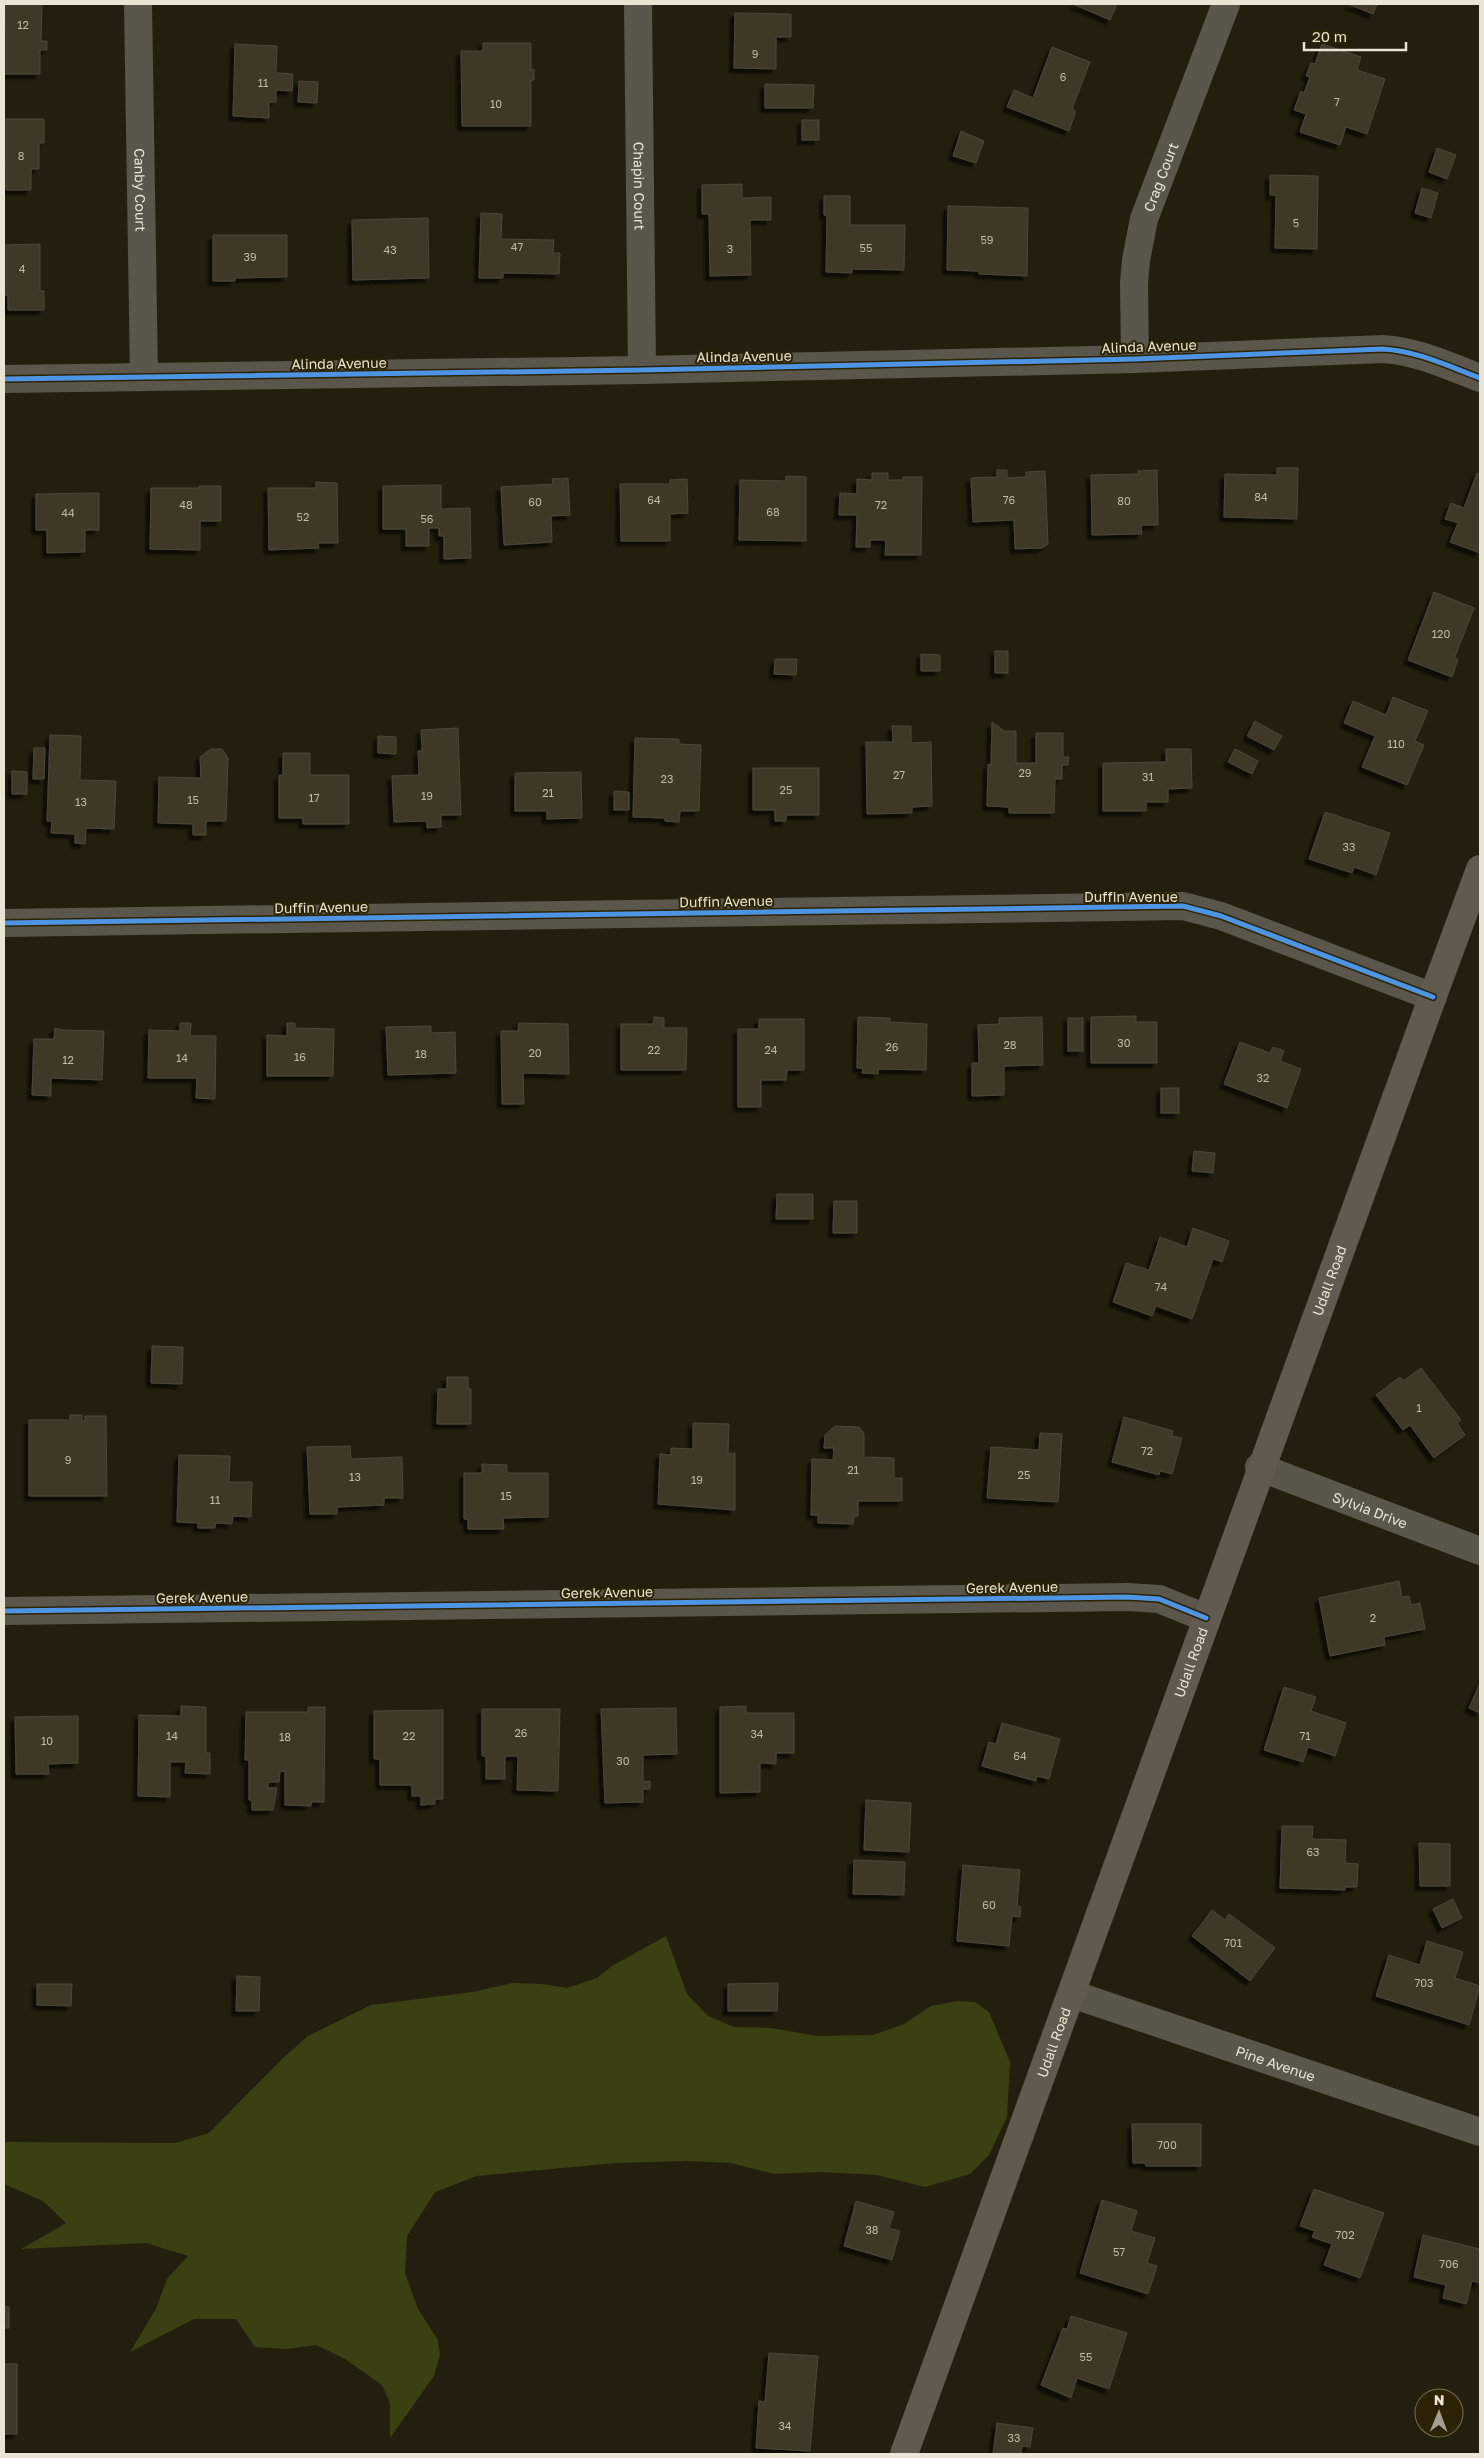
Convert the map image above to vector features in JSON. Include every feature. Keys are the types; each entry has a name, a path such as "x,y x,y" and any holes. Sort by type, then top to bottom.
{"main road":[{"name":"Udall Road","path":"904,2454 1072,1994 1259,1467 1480,869"}],"street":[{"name":"Canby Court","path":"138,4 144,377"},
{"name":"Chapin Court","path":"638,4 642,370"},
{"name":"Crag Court","path":"1135,359 1134,283 1136,260 1144,219 1226,4"},
{"name":"Alinda Avenue","path":"4,379 642,370 1135,359 1382,349 1402,350 1420,355 1480,378"},
{"name":"Duffin Avenue","path":"4,923 1183,906 1221,916 1432,997"},
{"name":"Sylvia Drive","path":"1259,1467 1480,1551"},
{"name":"Gerek Avenue","path":"4,1611 1127,1597 1159,1600 1206,1618"},
{"name":"Pine Avenue","path":"1072,1994 1480,2132"}],"green space":[{"path":"666,1936 687,1994 708,2016 734,2027 771,2028 818,2036 873,2035 904,2024 931,2006 957,2001 975,2002 989,2012 1010,2062 1007,2117 989,2155 970,2174 925,2187 877,2175 821,2172 774,2174 731,2163 688,2161 617,2163 477,2176 435,2192 407,2236 405,2273 418,2309 438,2340 440,2355 434,2376 390,2438 390,2403 382,2385 345,2359 316,2345 287,2349 255,2347 236,2319 194,2319 130,2352 156,2309 167,2279 188,2256 146,2243 21,2249 66,2223 43,2201 4,2184 4,2142 175,2143 209,2133 283,2058 308,2036 371,2005 473,1992 512,1983 542,1984 567,1988 597,1978 612,1966"}],"building":[{"path":"5,4 42,4 41,41 47,41 47,50 40,50 40,74 4,74"},
{"path":"1073,4 1117,4 1110,20"},
{"path":"1348,4 1377,4 1373,14"},
{"path":"735,13 791,14 791,37 776,37 776,69 734,68"},
{"path":"483,43 531,43 531,70 534,69 534,80 531,80 531,126 462,126 461,51 483,51"},
{"path":"235,44 277,46 276,73 293,74 292,91 276,90 276,102 269,102 269,118 233,116"},
{"path":"1322,44 1361,57 1357,70 1385,79 1367,134 1346,127 1340,145 1300,132 1306,114 1294,110 1301,91 1304,93 1310,77 1306,76 1311,63 1315,64"},
{"path":"1052,47 1090,62 1072,109 1076,111 1069,131 1007,107 1014,90 1033,98"},
{"path":"299,81 318,82 317,103 298,102"},
{"path":"765,84 814,85 813,108 765,108"},
{"path":"4,119 44,119 44,143 39,143 39,169 31,169 31,190 6,190"},
{"path":"802,120 819,120 819,140 802,140"},
{"path":"961,131 984,141 976,163 953,156"},
{"path":"1437,148 1456,155 1447,179 1429,172"},
{"path":"1270,175 1318,176 1317,249 1275,248 1276,195 1270,195"},
{"path":"742,184 742,198 771,197 771,220 750,220 751,275 710,276 709,214 702,214 702,185"},
{"path":"1422,188 1438,193 1431,218 1415,213"},
{"path":"824,196 850,196 850,225 905,225 904,270 852,269 852,273 826,272 827,215 824,215"},
{"path":"948,206 1028,208 1027,276 979,274 979,271 947,270"},
{"path":"481,213 502,214 501,239 554,240 553,253 560,253 559,274 503,273 503,278 479,278"},
{"path":"428,218 429,278 353,280 352,220"},
{"path":"213,235 287,235 287,277 235,278 235,281 213,281"},
{"path":"40,244 40,291 44,291 44,310 8,310 8,295 4,295 4,245"},
{"path":"1277,468 1298,468 1297,519 1224,517 1225,474 1277,475"},
{"path":"997,470 1007,470 1007,478 1026,477 1026,472 1045,471 1048,544 1042,548 1015,549 1014,520 973,522 971,478 997,477"},
{"path":"1157,470 1158,525 1141,525 1142,534 1092,535 1091,475 1138,474 1138,471"},
{"path":"872,473 888,473 888,480 903,480 903,477 922,477 921,555 885,555 886,540 870,540 870,547 856,547 857,515 839,515 840,493 857,494 857,479 872,480"},
{"path":"1477,473 1480,474 1480,553 1450,542 1458,523 1445,519 1451,503 1464,508"},
{"path":"786,476 806,477 806,541 739,540 740,480 786,481"},
{"path":"568,478 570,515 551,516 552,542 504,545 501,487 553,484 552,479"},
{"path":"687,479 688,513 670,514 670,541 621,541 620,484 670,484 670,480"},
{"path":"316,482 337,483 338,543 318,543 319,548 269,550 268,488 316,488"},
{"path":"441,485 441,509 470,508 471,558 444,559 444,536 439,536 439,528 429,528 429,546 406,546 406,529 383,529 383,486"},
{"path":"199,486 221,486 221,521 200,521 200,550 150,549 151,488 199,488"},
{"path":"99,493 99,530 85,530 85,552 47,553 47,530 36,530 36,494"},
{"path":"1434,592 1474,608 1454,659 1458,659 1452,677 1408,660"},
{"path":"995,651 1008,651 1008,673 995,673"},
{"path":"921,654 940,655 940,671 921,671"},
{"path":"775,659 797,659 796,675 774,674"},
{"path":"1393,697 1428,711 1415,741 1424,745 1407,785 1362,767 1375,736 1344,723 1353,701 1386,715"},
{"path":"1255,721 1282,736 1274,750 1247,736"},
{"path":"992,722 1004,731 1016,731 1016,763 1036,763 1036,733 1063,733 1063,757 1069,757 1068,765 1062,765 1062,779 1055,779 1054,813 1009,813 1009,807 987,806 988,764 991,765"},
{"path":"892,726 911,726 911,743 931,742 932,806 912,807 912,813 867,814 866,742 893,742"},
{"path":"458,728 461,815 441,815 441,827 427,828 427,821 394,822 392,776 419,775 418,751 422,751 421,730"},
{"path":"50,735 81,736 80,780 116,781 114,829 86,828 85,844 75,843 75,834 51,833 52,821 47,821"},
{"path":"378,736 396,737 396,754 378,753"},
{"path":"635,738 679,739 679,744 701,745 699,811 680,811 679,822 665,821 665,818 633,817"},
{"path":"34,748 45,748 44,779 33,779"},
{"path":"211,749 222,749 228,758 226,821 206,821 206,835 193,835 193,824 158,823 159,777 201,778 200,757"},
{"path":"1166,749 1191,749 1192,788 1168,789 1168,802 1146,802 1146,811 1103,811 1103,763 1166,762"},
{"path":"1235,749 1258,761 1252,774 1228,762"},
{"path":"283,753 310,753 310,775 349,775 349,824 303,824 303,818 279,818 279,775 283,775"},
{"path":"753,768 819,768 819,815 786,815 786,821 775,821 775,810 753,810"},
{"path":"12,771 27,772 27,794 12,794"},
{"path":"581,772 582,818 547,819 547,811 515,811 515,773"},
{"path":"614,791 629,792 629,810 614,810"},
{"path":"1325,812 1390,833 1376,875 1354,867 1352,873 1309,859"},
{"path":"1136,1016 1136,1022 1157,1022 1157,1063 1091,1063 1091,1017"},
{"path":"654,1017 664,1018 664,1028 687,1028 686,1070 621,1070 621,1024 653,1024"},
{"path":"858,1017 890,1018 890,1022 927,1024 926,1070 878,1069 878,1074 862,1073 863,1068 857,1068"},
{"path":"1042,1017 1043,1065 1004,1066 1004,1095 972,1096 972,1063 979,1063 978,1025 999,1024 999,1018"},
{"path":"1068,1018 1083,1018 1083,1051 1068,1051"},
{"path":"759,1019 804,1019 804,1070 787,1070 786,1080 761,1080 761,1107 738,1107 738,1029 759,1029"},
{"path":"180,1023 191,1023 190,1036 216,1036 215,1099 196,1098 197,1078 148,1078 149,1030 180,1031"},
{"path":"287,1023 295,1023 295,1028 334,1029 333,1076 267,1076 267,1035 287,1036"},
{"path":"519,1023 568,1024 569,1074 523,1073 524,1104 502,1104 501,1031 518,1031"},
{"path":"431,1026 431,1033 455,1032 456,1073 388,1075 386,1027"},
{"path":"55,1028 63,1030 104,1031 102,1080 51,1078 51,1096 32,1095 34,1039 54,1039"},
{"path":"1240,1042 1270,1053 1273,1047 1284,1051 1280,1061 1301,1069 1287,1108 1224,1084"},
{"path":"1161,1088 1179,1088 1179,1113 1161,1113"},
{"path":"1194,1151 1215,1153 1213,1173 1192,1171"},
{"path":"777,1194 813,1194 813,1219 776,1219"},
{"path":"834,1201 857,1201 857,1233 833,1233"},
{"path":"1193,1228 1229,1241 1222,1262 1213,1259 1192,1319 1156,1306 1152,1316 1113,1302 1126,1263 1149,1270 1160,1237 1187,1247"},
{"path":"152,1346 183,1347 182,1384 151,1383"},
{"path":"1421,1368 1461,1420 1457,1423 1465,1435 1434,1458 1410,1425 1403,1430 1376,1395 1400,1377 1403,1381"},
{"path":"447,1377 468,1377 468,1389 471,1389 471,1424 437,1424 438,1389 447,1389"},
{"path":"70,1415 82,1415 82,1421 85,1421 85,1416 106,1416 107,1496 29,1496 29,1420 70,1420"},
{"path":"1124,1417 1173,1431 1172,1436 1182,1438 1172,1474 1160,1471 1159,1475 1112,1462"},
{"path":"693,1423 729,1424 728,1454 735,1453 735,1510 658,1504 660,1454 671,1455 671,1448 693,1449"},
{"path":"835,1426 859,1427 864,1433 864,1457 894,1458 894,1478 902,1478 902,1501 858,1501 858,1516 854,1516 853,1524 818,1523 818,1515 811,1515 812,1459 833,1460 834,1448 824,1448 825,1435"},
{"path":"1040,1433 1062,1434 1058,1502 987,1498 991,1447 1039,1450"},
{"path":"350,1446 351,1459 402,1457 403,1498 384,1498 384,1505 337,1507 337,1514 310,1514 307,1447"},
{"path":"179,1455 230,1456 229,1482 252,1482 251,1517 233,1516 232,1524 215,1523 215,1528 198,1528 198,1523 177,1522"},
{"path":"482,1464 507,1465 507,1473 548,1473 548,1517 503,1518 504,1529 468,1529 468,1519 464,1519 464,1473 482,1473"},
{"path":"1399,1581 1402,1597 1409,1596 1411,1605 1420,1603 1425,1629 1384,1637 1385,1645 1330,1656 1319,1598"},
{"path":"1480,1683 1480,1713 1469,1708"},
{"path":"1284,1687 1316,1697 1311,1711 1346,1723 1335,1756 1308,1747 1303,1762 1264,1750"},
{"path":"181,1706 206,1707 206,1753 210,1753 210,1774 185,1773 186,1762 170,1762 170,1797 138,1796 139,1715 181,1716"},
{"path":"746,1706 746,1713 794,1713 794,1753 776,1753 776,1764 760,1763 760,1792 720,1793 720,1707"},
{"path":"308,1707 325,1707 324,1802 311,1802 311,1806 285,1805 285,1771 280,1771 279,1782 268,1782 268,1788 277,1788 273,1810 252,1810 252,1800 249,1800 249,1760 245,1760 246,1712 308,1712"},
{"path":"676,1708 677,1754 643,1755 643,1782 650,1781 650,1789 643,1789 643,1802 605,1803 601,1709"},
{"path":"482,1709 560,1709 558,1791 517,1790 518,1756 505,1756 505,1779 486,1779 486,1756 482,1756"},
{"path":"443,1710 443,1799 435,1799 435,1804 421,1805 421,1796 412,1796 412,1785 380,1785 380,1759 374,1759 374,1711"},
{"path":"78,1716 78,1763 48,1764 49,1774 16,1774 15,1717"},
{"path":"1002,1723 1060,1739 1049,1779 1037,1776 1036,1781 982,1766 989,1742 996,1744"},
{"path":"866,1800 911,1803 909,1852 864,1850"},
{"path":"1282,1826 1313,1826 1312,1839 1346,1840 1345,1863 1358,1864 1357,1887 1345,1887 1345,1890 1280,1888"},
{"path":"1419,1843 1450,1844 1450,1886 1420,1886"},
{"path":"854,1860 905,1862 904,1895 853,1894"},
{"path":"963,1865 1020,1870 1017,1906 1021,1907 1020,1917 1012,1916 1009,1946 957,1941"},
{"path":"1453,1899 1462,1918 1442,1928 1433,1909"},
{"path":"1212,1910 1225,1920 1229,1914 1275,1948 1250,1981 1192,1936"},
{"path":"1427,1941 1463,1952 1455,1978 1480,1986 1469,2025 1376,1996 1389,1955 1420,1965"},
{"path":"237,1976 260,1977 259,2011 236,2011"},
{"path":"778,1983 777,2011 728,2011 728,1984"},
{"path":"37,1984 72,1984 71,2006 37,2005"},
{"path":"1132,2124 1201,2124 1201,2166 1146,2166 1145,2163 1133,2163"},
{"path":"1314,2189 1384,2213 1360,2278 1324,2265 1332,2244 1312,2237 1315,2231 1300,2226"},
{"path":"1102,2200 1137,2211 1131,2231 1155,2238 1147,2263 1157,2266 1148,2294 1080,2273"},
{"path":"856,2201 894,2212 889,2228 900,2231 892,2260 844,2246"},
{"path":"1423,2235 1480,2249 1480,2283 1472,2281 1466,2304 1443,2298 1446,2285 1414,2277"},
{"path":"4,2307 9,2307 9,2328 4,2328"},
{"path":"1071,2316 1127,2333 1109,2389 1077,2378 1071,2398 1041,2385 1063,2328 1067,2329"},
{"path":"769,2353 818,2356 810,2451 756,2448 759,2401 765,2402"},
{"path":"4,2364 17,2364 17,2434 4,2434"},
{"path":"997,2423 1033,2428 1030,2447 1022,2446 1021,2454 993,2454"}],"cycle path":[{"path":"4,379 642,370 1135,359 1383,349 1420,356 1480,378"},
{"path":"4,923 1183,906 1221,916 1433,997"},
{"path":"4,1611 1127,1597 1159,1599 1206,1618"}]}
